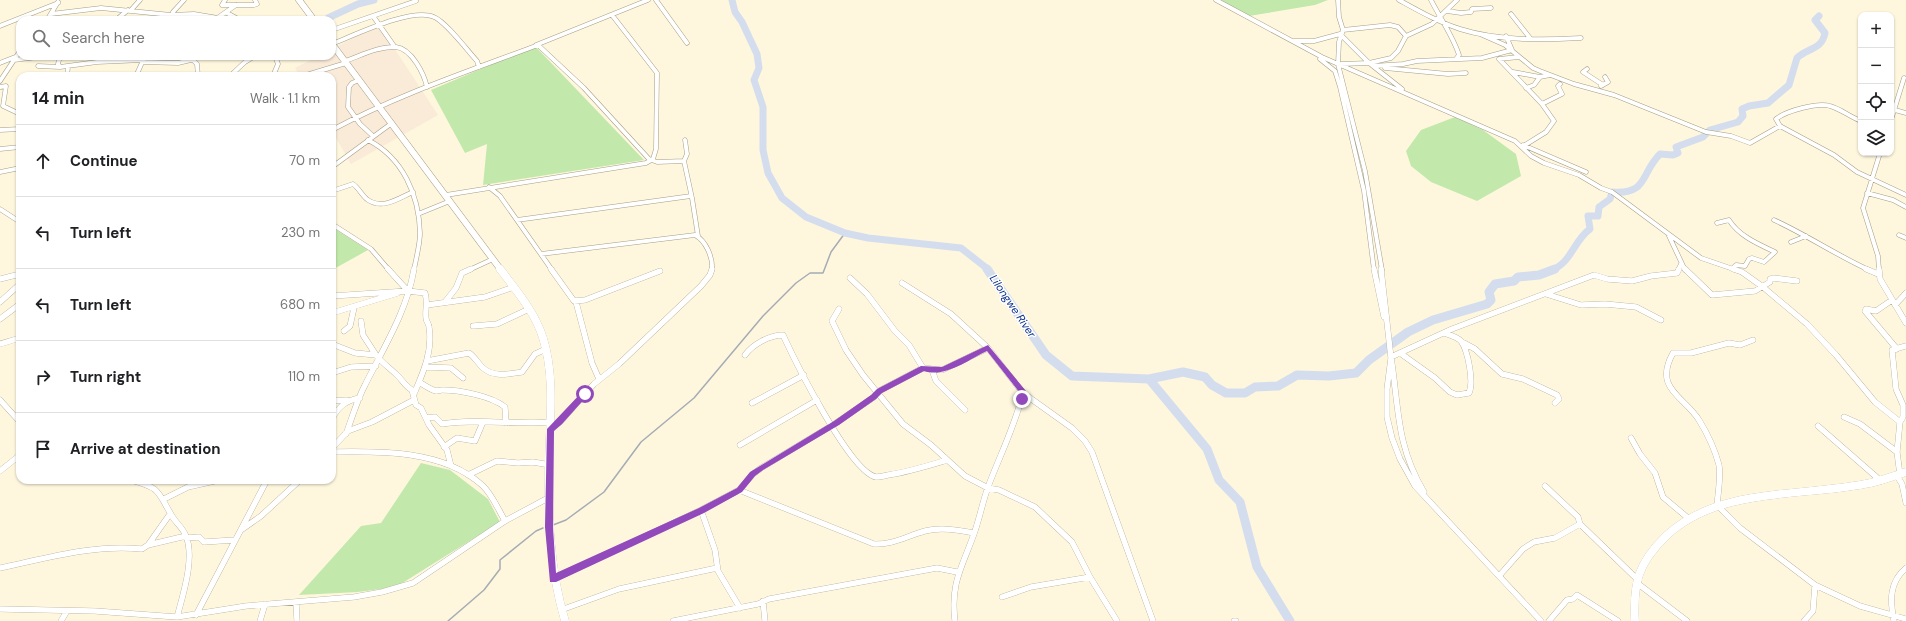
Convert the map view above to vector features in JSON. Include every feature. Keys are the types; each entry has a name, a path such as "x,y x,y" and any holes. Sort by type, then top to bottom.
{"main road":[{"path":"299,0 311,16"},
{"path":"336,49 514,286 540,329 546,349 551,388 549,527 553,579 565,621"},
{"path":"1635,621 1634,599 1641,568 1648,556 1667,536 1688,518 1718,505 1753,498 1834,489 1881,481 1901,474"}],"street":[{"path":"121,16 140,0"},
{"path":"172,15 184,0"},
{"path":"225,0 222,5 257,4 255,0"},
{"path":"336,128 426,87 612,16 648,0"},
{"path":"656,0 687,42"},
{"path":"1216,0 1293,42 1338,64 1586,172"},
{"path":"1338,0 1342,32 1338,64 1361,153 1375,225 1385,300 1397,422 1403,448 1420,486 1432,503"},
{"path":"1399,0 1439,19 1442,22 1455,42 1459,55 1456,59"},
{"path":"1431,0 1439,19"},
{"path":"1371,64 1391,58 1398,51 1406,36 1426,28 1439,19 1457,0"},
{"path":"51,14 59,1"},
{"path":"24,16 59,1"},
{"path":"336,29 416,1"},
{"path":"222,16 236,5"},
{"path":"51,14 99,8 172,15 194,14 203,16"},
{"path":"1447,11 1462,14 1471,12 1472,9 1491,8"},
{"path":"227,13 233,16"},
{"path":"1511,14 1530,38"},
{"path":"336,43 410,15 434,17 447,28 477,61 479,66"},
{"path":"373,16 394,46 404,50 413,58 425,75 426,87"},
{"path":"612,16 657,72 656,148 651,161"},
{"path":"0,26 16,19"},
{"path":"1442,22 1480,34 1530,38 1581,38"},
{"path":"1293,42 1314,41 1342,32 1390,25 1398,26 1406,36"},
{"path":"1342,32 1371,64 1414,97"},
{"path":"1480,34 1512,50 1533,68 1618,97 1706,132 1731,136 1750,143 1780,126"},
{"path":"1506,36 1512,50"},
{"path":"1293,42 1326,62 1336,76 1364,191 1375,280 1388,336"},
{"path":"535,45 540,45 584,88 607,112 623,133 651,161"},
{"path":"315,72 379,49 394,46"},
{"path":"1338,64 1403,64 1417,61 1491,56 1512,50"},
{"path":"1491,56 1499,59 1513,72 1542,104 1554,122 1537,140 1525,146"},
{"path":"1499,59 1519,57"},
{"path":"0,63 15,58"},
{"path":"0,81 15,58"},
{"path":"59,60 58,66 60,67"},
{"path":"38,66 68,67 97,62 128,60"},
{"path":"137,72 143,60"},
{"path":"152,60 178,63 185,60"},
{"path":"192,60 197,64 198,72"},
{"path":"234,72 248,60"},
{"path":"275,72 278,64 276,60"},
{"path":"1371,64 1448,74 1466,73"},
{"path":"67,72 68,67"},
{"path":"1587,69 1583,72 1602,85"},
{"path":"1513,72 1540,77 1550,75"},
{"path":"1526,88 1534,85 1540,77"},
{"path":"1595,90 1608,82 1605,77"},
{"path":"1904,78 1895,110 1906,113"},
{"path":"359,80 350,84 348,93 348,107 364,129 373,136"},
{"path":"1542,104 1549,102 1562,94 1558,86 1560,84"},
{"path":"0,87 6,86 2,106 16,112"},
{"path":"1859,120 1832,107 1820,105 1806,109 1798,109 1778,116 1776,119 1780,126 1834,155 1857,172 1872,177 1906,195"},
{"path":"336,164 392,123"},
{"path":"0,130 16,129"},
{"path":"346,434 360,398 376,366 378,356 396,326 412,281 420,234 418,214 413,192 398,164 380,146 368,140"},
{"path":"426,418 436,417 442,424 456,421 550,426 560,422 599,379 630,354 701,286 711,275 713,270 712,262 706,246 698,236 688,172 684,161 687,154 685,140"},
{"path":"1515,141 1531,156 1544,163 1568,171 1612,192 1701,258 1742,272 1763,287 1807,324 1876,402 1900,422"},
{"path":"0,149 16,147"},
{"path":"1878,156 1875,162 1872,177 1862,206 1864,219 1878,256 1878,274 1906,323"},
{"path":"418,214 448,198 489,187 608,170 651,161 684,161"},
{"path":"0,172 16,169"},
{"path":"336,190 353,184 358,187 368,200 382,204 394,201 413,192"},
{"path":"489,187 500,196 573,300 576,302 592,363 599,379"},
{"path":"1867,193 1894,200 1906,207"},
{"path":"517,220 691,196"},
{"path":"0,210 16,220"},
{"path":"1717,223 1729,220 1734,228 1753,241 1774,252 1764,262 1752,258 1749,259 1745,266 1736,265 1733,268"},
{"path":"1774,220 1806,236 1842,258 1878,274"},
{"path":"336,226 368,246 408,291"},
{"path":"541,254 687,235 698,236"},
{"path":"1669,235 1681,264 1690,276 1712,296 1749,292 1763,287 1773,278 1797,281"},
{"path":"1899,235 1906,238"},
{"path":"1791,242 1802,236 1806,236"},
{"path":"445,302 456,288 462,273 494,259"},
{"path":"1391,357 1444,333 1594,275 1607,279 1632,281 1651,276 1672,275 1677,273 1681,264"},
{"path":"576,302 660,271"},
{"path":"0,279 16,275"},
{"path":"850,278 868,294 895,331 909,345 924,368"},
{"path":"902,283 946,311 988,348 1023,393 1072,428 1089,447 1153,621"},
{"path":"427,305 486,297 514,286"},
{"path":"0,302 16,288"},
{"path":"336,312 354,308 371,300 408,291"},
{"path":"336,296 419,291 425,294 427,305 426,318 430,339 426,364 414,397 346,434 336,444"},
{"path":"1896,349 1866,310 1876,310 1893,302 1906,293"},
{"path":"1545,294 1581,305 1605,304 1636,307 1660,320"},
{"path":"0,319 16,307"},
{"path":"344,331 350,326 354,308"},
{"path":"839,308 833,317 832,322 851,357 876,394 903,424 931,445 965,476 988,488 1000,490 1035,507 1072,542 1090,577 1117,621"},
{"path":"473,326 497,324 529,309"},
{"path":"361,321 361,330 364,338 388,369 398,376 402,383 412,390 414,397 444,447 451,466"},
{"path":"1444,333 1454,335 1475,349 1502,374 1523,379 1557,395 1559,399 1555,403"},
{"path":"745,354 751,347 782,334 832,425 857,463 870,476 876,477 912,471 947,460"},
{"path":"0,344 16,339"},
{"path":"1400,353 1435,378 1450,392 1457,395 1469,393 1471,389 1469,356 1460,340"},
{"path":"1753,340 1750,343 1740,345 1729,343 1691,354 1673,353 1668,362 1667,378 1670,388 1678,399 1698,419 1712,447 1719,466 1718,505 1740,528 1814,585 1860,606 1894,618 1906,619"},
{"path":"336,346 355,353 378,356"},
{"path":"1906,346 1892,350 1896,389 1903,405 1903,417 1900,422 1897,452 1906,503"},
{"path":"553,579 701,510 739,490 753,474 832,425 876,394 924,368 939,371 954,366 988,348"},
{"path":"426,364 469,353 489,372 494,374 510,374 522,372 535,354 546,349"},
{"path":"1391,357 1388,371 1386,407 1390,429 1410,478 1415,486 1541,621"},
{"path":"426,364 448,366 457,369 463,378"},
{"path":"336,372 350,368 376,366"},
{"path":"932,370 936,381 965,410"},
{"path":"752,403 804,375"},
{"path":"419,382 435,391 442,390 474,394 486,399 496,400 505,407 506,423"},
{"path":"955,621 952,606 957,572 974,533 988,488 1006,448 1023,393"},
{"path":"336,401 360,398"},
{"path":"0,400 16,418"},
{"path":"336,412 348,400"},
{"path":"740,445 817,400"},
{"path":"1844,417 1860,424 1894,448 1897,452"},
{"path":"444,447 457,438 475,441 483,422"},
{"path":"1818,426 1881,481"},
{"path":"1631,438 1640,454 1655,473 1663,497 1668,503 1688,518"},
{"path":"336,452 368,450 404,454 451,466 468,475 490,494 505,521"},
{"path":"0,471 16,458"},
{"path":"468,475 497,461 518,463 533,462 542,465 550,465"},
{"path":"145,484 159,489 170,514 186,537 187,564 173,619"},
{"path":"164,499 188,486 198,484"},
{"path":"196,615 234,540 266,484"},
{"path":"240,531 261,516 296,484"},
{"path":"1545,486 1578,517 1580,524 1637,581 1687,621"},
{"path":"739,490 874,544 883,544 926,531 943,529 974,533"},
{"path":"0,609 95,611 173,619 265,604 382,592 413,583 505,521 550,498"},
{"path":"701,510 715,550 717,568 740,608"},
{"path":"0,568 88,549 121,547 142,549 148,545 170,514"},
{"path":"1499,576 1505,571 1515,556 1523,549 1534,542 1556,538 1580,524"},
{"path":"148,545 186,537 199,537 204,542 234,540"},
{"path":"561,610 619,589 717,568"},
{"path":"673,621 758,604 763,601 937,568 957,572"},
{"path":"1894,618 1891,600 1893,587 1898,575 1906,568"},
{"path":"1002,598 1031,587 1090,577"},
{"path":"1804,621 1812,611 1814,585"},
{"path":"1549,621 1567,600 1573,599 1577,595 1618,621"},
{"path":"763,601 765,621"},
{"path":"296,602 297,621"},
{"path":"260,621 265,604"},
{"path":"61,621 67,611"}],"shaded area":[{"path":"377,22 438,115 351,164 336,138 336,72 298,72 295,68 310,60 336,60 336,47 376,26"}],"green space":[{"path":"1220,0 1328,0 1315,5 1249,16"},
{"path":"535,46 644,160 483,185 487,144 465,153 431,90"},
{"path":"1455,117 1483,130 1516,154 1521,176 1477,201 1431,182 1411,166 1406,151 1421,130"},
{"path":"336,230 368,250 336,268"},
{"path":"421,463 450,470 488,499 500,522 396,587 358,592 299,595 361,526 381,523"}],"waterway":[{"path":"332,16 358,4 374,0"},
{"name":"Lilongwe River","path":"732,0 735,12 742,22 757,54 759,68 754,80 763,107 763,150 768,173 782,198 806,217 845,233 868,238 961,248 989,270"},
{"path":"1552,270 1564,262 1580,239 1590,229 1588,216 1598,216 1599,207 1610,199 1612,192 1624,192 1638,187 1660,154 1673,155 1678,153 1676,147 1703,137 1710,130 1738,122 1743,116 1742,109 1749,106 1768,103 1789,85 1797,58 1817,46 1823,39 1825,33 1815,20 1819,16"},
{"path":"553,525 566,520 604,492 641,442 694,398 763,316 796,283 810,273 823,273 831,252 845,233"},
{"name":"Lilongwe River","path":"987,269 1046,355 1072,376 1149,379"},
{"path":"1149,379 1183,372 1205,377 1212,385 1226,393 1245,393 1255,387 1278,386 1297,375 1329,376 1356,373 1369,360 1408,332 1433,320 1487,304 1491,300 1489,292 1495,284 1514,281 1518,277 1539,275 1555,269"},
{"name":"Lilongwe River","path":"1149,379 1207,449 1219,480 1240,502 1257,567 1290,621"},
{"path":"448,621 484,590 500,569 500,560 536,531 543,528"}],"route":[{"path":"585,394 560,422 550,429 549,527 553,579 701,510 739,490 747,480 761,468 836,423 889,385 924,368 936,371 942,370 954,366 966,358 988,348 1023,393 1022,399"}]}
